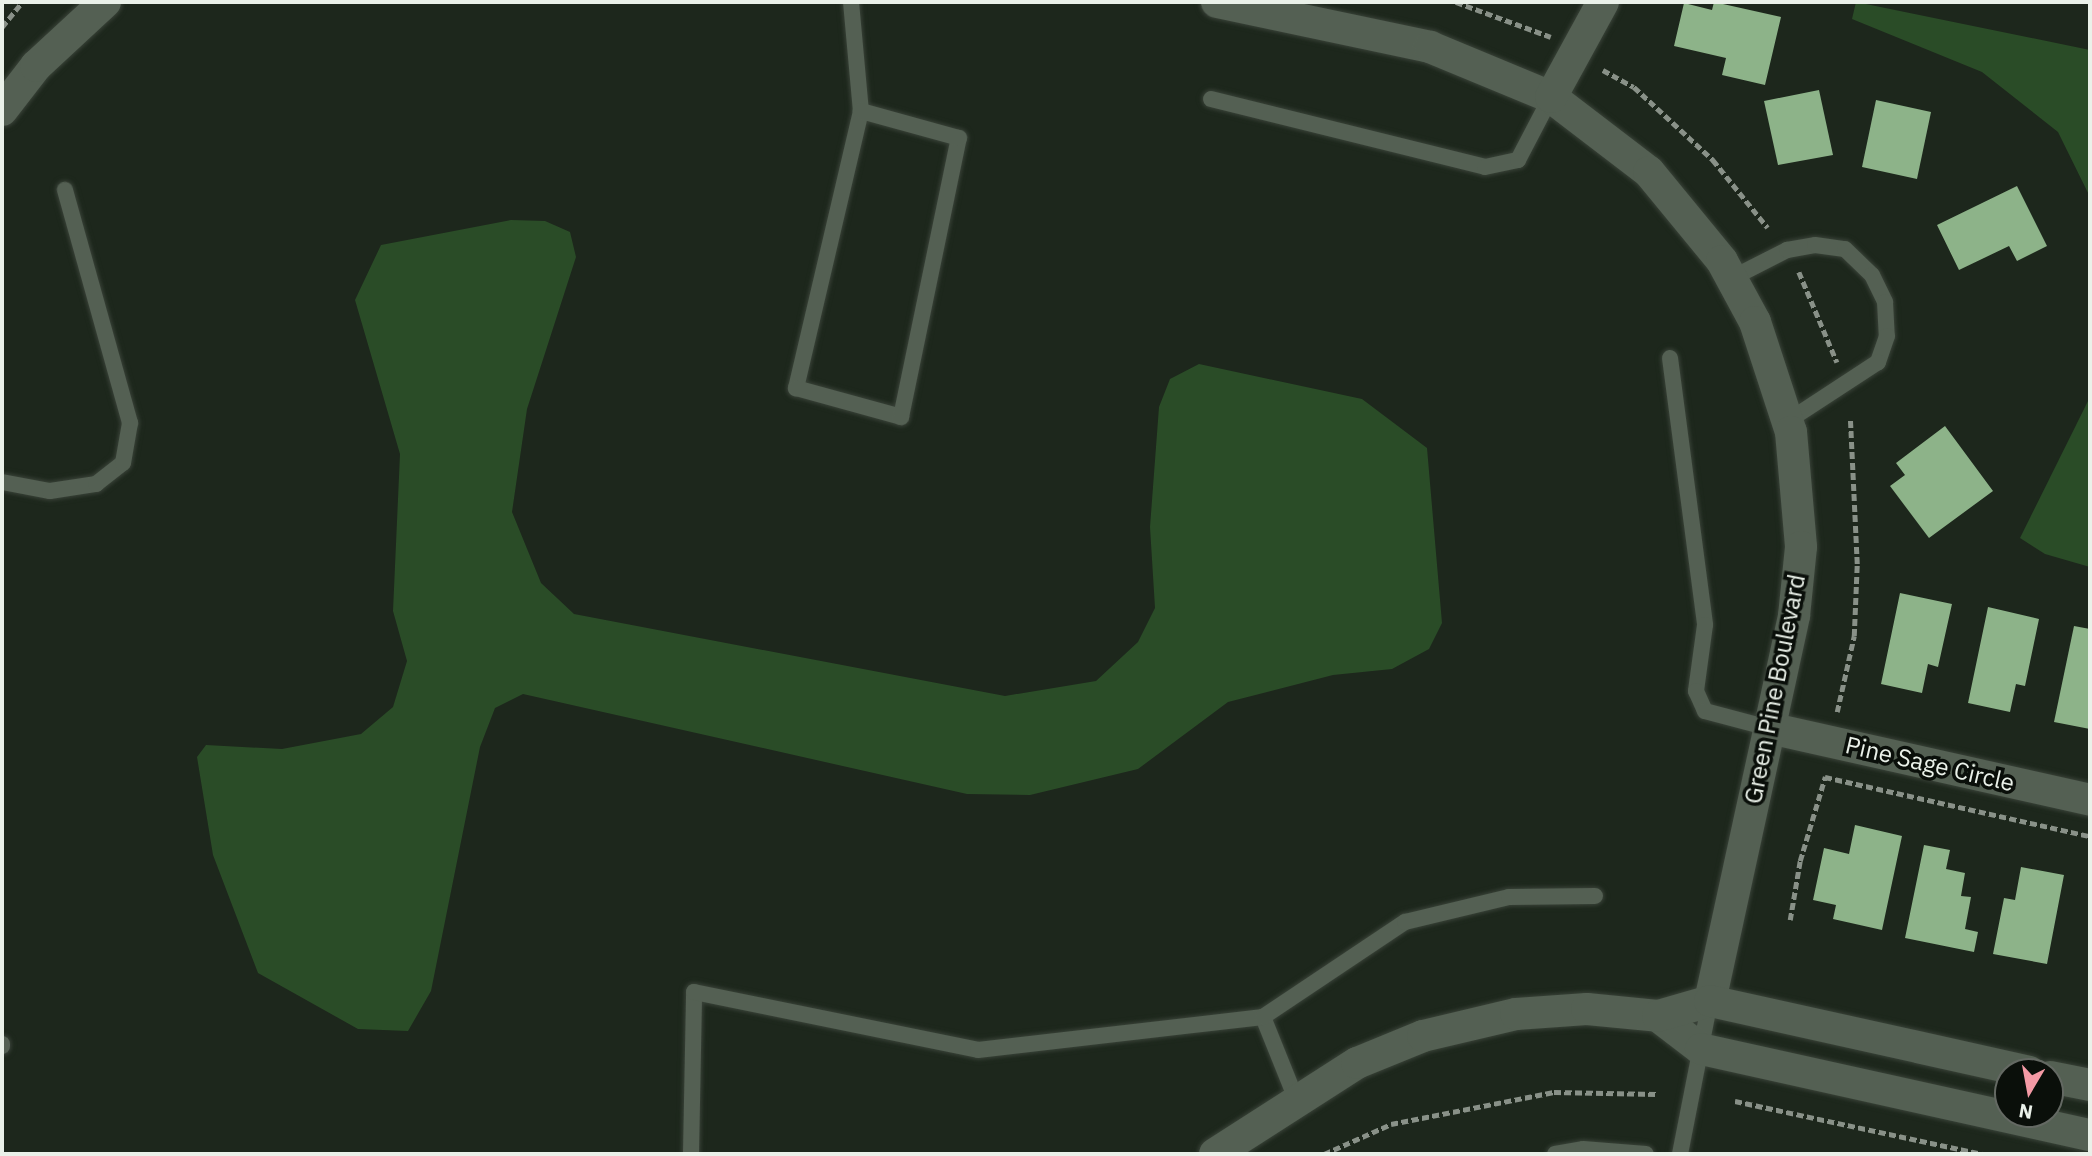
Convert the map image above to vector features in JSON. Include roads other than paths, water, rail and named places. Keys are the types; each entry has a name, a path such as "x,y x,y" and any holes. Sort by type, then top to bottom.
{"street":[{"name":"Green Pine Boulevard","path":"1223,2 1430,47 1551,97 1649,172 1695,223 1731,278 1773,365 1788,421 1801,547 1794,616 1710,1001"},
{"path":"1551,97 1603,2"},
{"path":"2,110 90,5"},
{"name":"Pine Sage Circle","path":"1769,728 2090,800"},
{"path":"1215,1154 1296,1099 1357,1063 1469,1023 1587,1009 1658,1016 1710,1001 1994,1064"},
{"path":"1658,1016 1700,1049 2090,1135"},
{"path":"2064,1080 2090,1086"}],"lane":[{"path":"851,2 860,111 796,388 901,417 959,138 860,111"},
{"path":"1211,99 1485,167 1518,160 1551,97"},
{"path":"2,482 50,491 96,484 123,463 130,424 65,190"},
{"path":"1731,278 1787,250 1846,249 1872,275 1885,302 1887,337 1878,362 1788,421"},
{"path":"1670,358 1705,625 1696,691 1705,711 1769,728"},
{"path":"691,1154 694,992 978,1050 1263,1017 1405,922 1508,897 1595,896"},
{"path":"1679,1154 1710,1001"},
{"path":"1263,1017 1296,1099"},
{"path":"1555,1154 1583,1149 1646,1154"}]}
